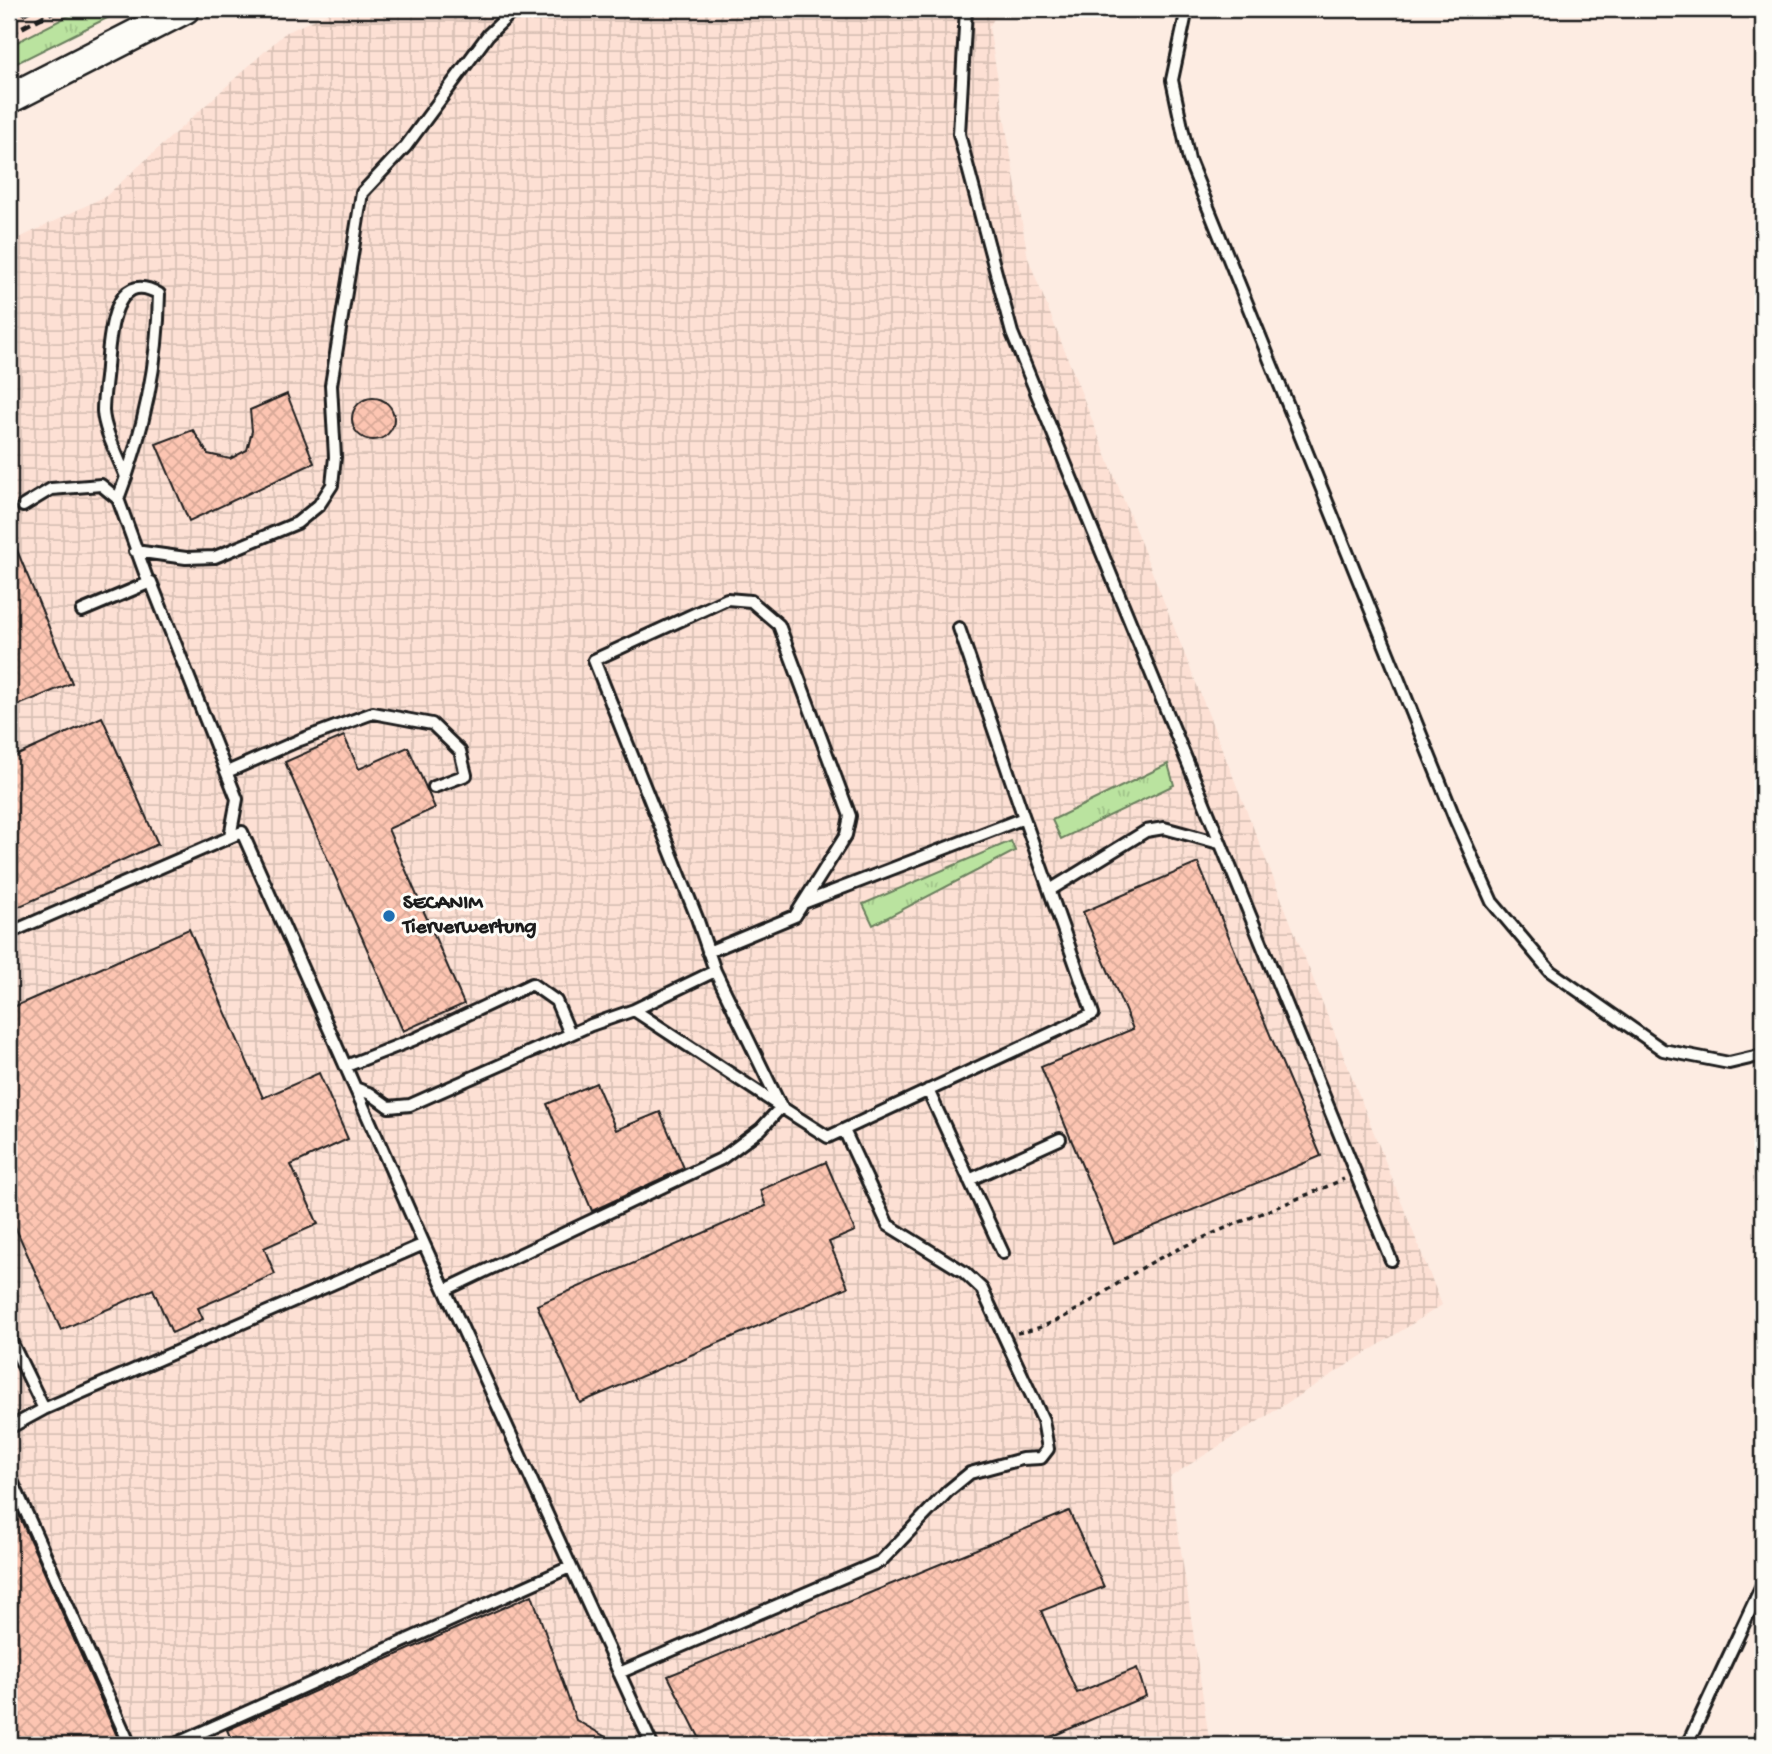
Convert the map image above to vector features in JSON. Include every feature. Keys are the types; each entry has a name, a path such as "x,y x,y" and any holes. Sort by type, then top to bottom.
{"street":[{"path":"9,99 185,9"}],"lane":[{"path":"135,551 186,558 215,556 297,523 319,505 332,485 335,457 331,384 362,193 406,146 488,35 515,9"},
{"path":"966,9 960,134 1012,333 1391,1260"},
{"path":"1187,9 1172,80 1189,160 1450,806 1493,902 1550,971 1663,1050 1729,1063 1763,1055"},
{"path":"118,499 140,441 159,318 159,294 149,288 134,289 122,297 110,328 103,413 126,477"},
{"path":"23,506 51,489 101,485 118,499 149,584"},
{"path":"82,611 151,582 237,799 230,837"},
{"path":"708,952 795,916 846,835 850,816 779,625 751,601 727,599 594,660 697,918 708,952 715,971 781,1107"},
{"path":"634,1010 828,1137 1093,1014 958,628"},
{"path":"227,772 300,740 373,713 432,724 460,751 466,775 435,787"},
{"path":"803,903 1024,818"},
{"path":"1049,890 1146,831 1164,828 1219,842"},
{"path":"9,933 242,832 424,1244 652,1745"},
{"path":"355,1088 371,1094 390,1107 410,1105 570,1034 634,1010 715,971"},
{"path":"346,1066 415,1040 531,984 556,1001 570,1034"},
{"path":"928,1090 1003,1253"},
{"path":"445,1290 721,1159 761,1129 781,1107"},
{"path":"619,1674 881,1561 938,1501 970,1473 1022,1459 1041,1458 1048,1449 1043,1420 982,1289 964,1272 888,1225 844,1130"},
{"path":"970,1180 1060,1139"},
{"path":"9,1428 44,1409 424,1244"},
{"path":"9,1337 44,1409"},
{"path":"9,1474 130,1745"},
{"path":"173,1745 570,1567"},
{"path":"1687,1745 1763,1583"}],"path":[{"path":"1003,1335 1031,1331 1104,1293 1157,1260 1356,1174"}],"shaded area":[{"path":"9,9 82,9 9,46"},
{"path":"337,9 1000,9 989,27 1028,258 1442,1305 1170,1477 1210,1745 9,1745 9,243 106,196 285,33"}],"green space":[{"path":"82,9 125,9 9,67 9,46"},
{"path":"1168,764 1174,785 1061,839 1052,820"},
{"path":"1011,841 1015,851 873,925 863,904"}],"building":[{"path":"287,394 314,463 189,521 156,444 193,430 208,454 230,459 247,450 252,431 250,410"},
{"path":"373,398 388,404 394,419 388,434 373,440 358,434 352,419 358,404"},
{"path":"9,531 72,683 9,709"},
{"path":"102,717 158,844 9,911 9,759"},
{"name":"SECANIM Tierverwertung","path":"344,736 359,769 408,747 435,808 388,829 464,1004 403,1031 285,762"},
{"path":"1198,863 1321,1156 1114,1243 1041,1067 1133,1029 1083,912"},
{"path":"189,929 263,1098 319,1073 348,1139 291,1165 318,1224 264,1248 275,1274 198,1308 203,1319 172,1333 153,1289 61,1330 9,1213 9,1009"},
{"path":"596,1083 616,1130 660,1112 684,1168 592,1211 547,1104"},
{"path":"826,1162 855,1231 829,1242 848,1287 580,1403 537,1305 766,1206 760,1190"},
{"path":"9,1493 121,1745 9,1745"},
{"path":"1069,1511 1104,1587 1041,1611 1077,1693 1137,1668 1146,1696 1032,1745 703,1745 668,1676"},
{"path":"532,1595 576,1720 620,1745 234,1745 227,1730"}],"railway":[{"path":"9,21 32,9"},
{"path":"9,34 58,9"}],"place":[{"name":"SECANIM Tierverwertung","path":"389,916"}]}
